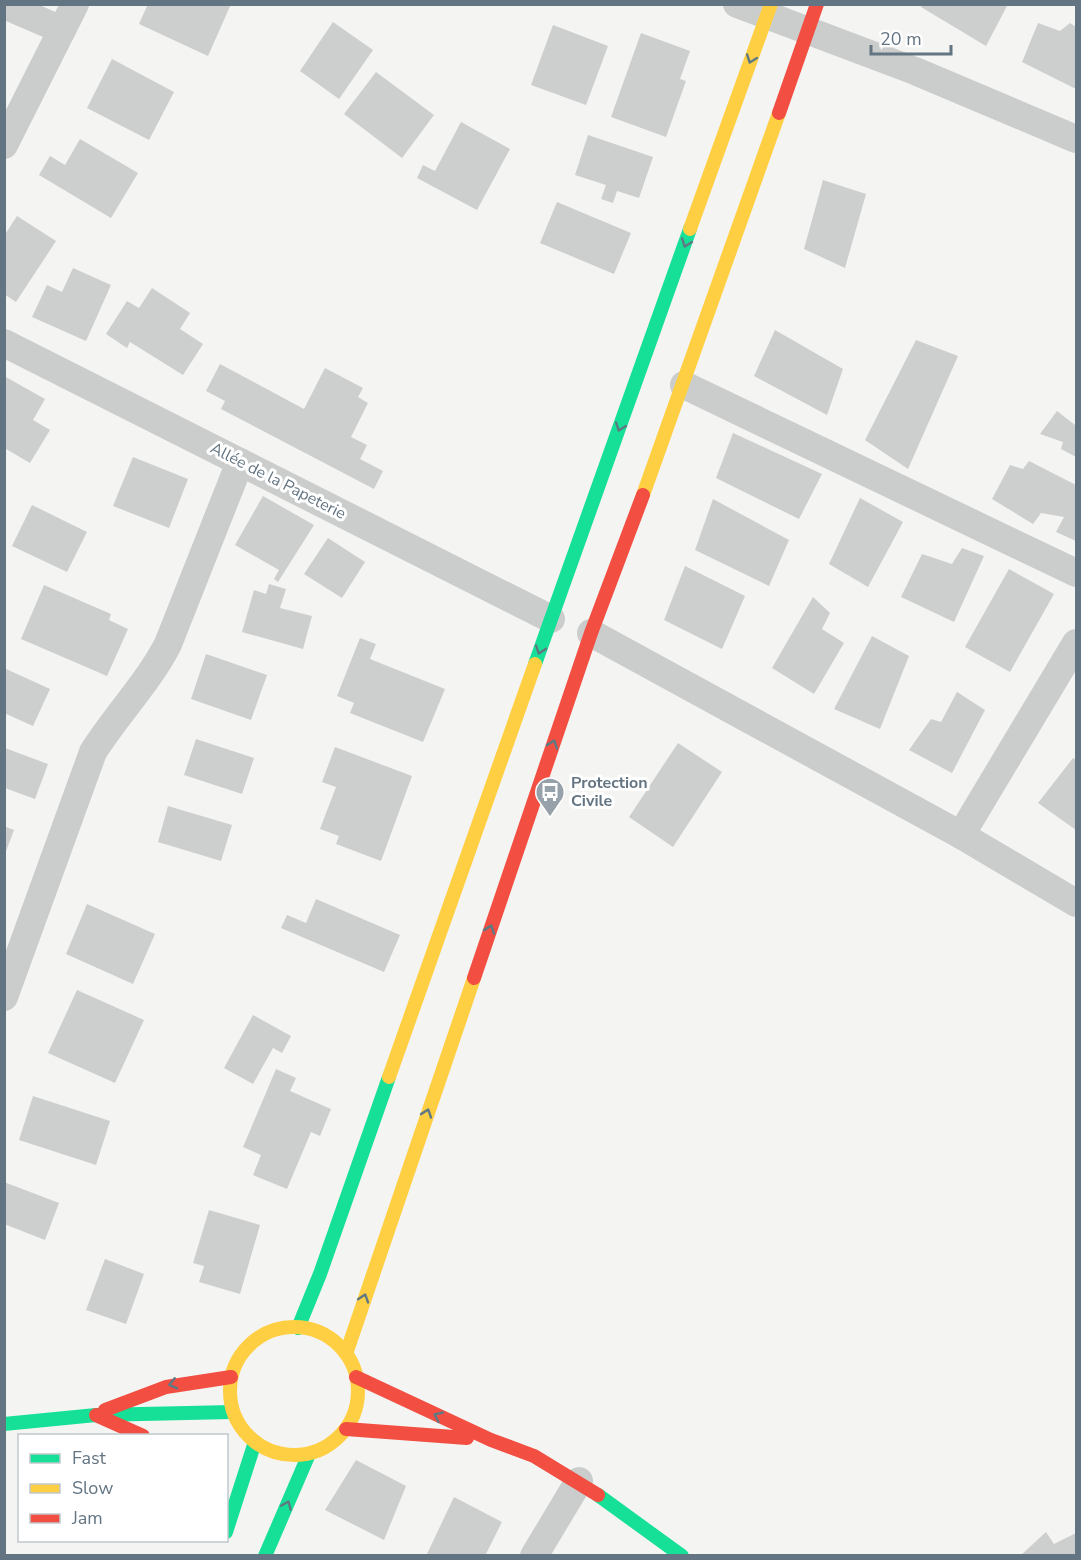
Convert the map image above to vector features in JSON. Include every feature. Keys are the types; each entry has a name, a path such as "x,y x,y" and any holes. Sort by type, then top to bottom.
{"main road":[{"path":"298,1328 320,1274 769,10"},
{"path":"346,1354 591,633 684,385 813,17"},
{"path":"298,1328 328,1337 346,1354 356,1377 357,1404 346,1429 329,1445 309,1454 292,1456 276,1453 255,1442 239,1426 232,1412 231,1377 240,1355 256,1339 275,1329 298,1328"},
{"path":"96,1414 150,1390 190,1381 231,1377"},
{"path":"356,1377 491,1440 534,1456 579,1481 682,1556"},
{"path":"4,1424 96,1414 160,1415 232,1412"},
{"path":"96,1414 139,1434"},
{"path":"346,1429 491,1440"},
{"path":"228,1526 255,1442"},
{"path":"265,1556 309,1454"}],"street":[{"path":"4,145 75,4"},
{"path":"737,4 813,17 1077,139"},
{"path":"4,5 62,30"},
{"name":"Allée de la Papeterie","path":"4,343 551,619"},
{"path":"684,385 1077,573"},
{"path":"4,997 93,752 108,728 157,667 165,652 240,462"},
{"path":"591,633 961,835 1077,903"},
{"path":"961,835 1077,643"},
{"path":"534,1556 579,1481"}],"building":[{"path":"148,4 231,4 208,56 139,24"},
{"path":"922,4 1008,4 986,46 921,7"},
{"path":"333,22 373,50 339,99 300,71"},
{"path":"1038,23 1060,31 1070,23 1076,27 1076,89 1022,62"},
{"path":"553,25 608,46 586,105 531,85"},
{"path":"641,33 690,51 680,79 686,81 666,137 611,117"},
{"path":"112,59 174,92 149,140 87,108"},
{"path":"376,72 434,115 402,158 344,114"},
{"path":"461,122 510,149 477,210 417,178 423,165 435,171"},
{"path":"588,135 653,157 639,198 617,191 613,203 601,199 606,185 575,175"},
{"path":"80,139 138,173 111,218 39,175 50,156 65,165"},
{"path":"823,180 866,194 845,268 804,249"},
{"path":"557,202 631,233 614,274 540,243"},
{"path":"17,216 56,241 16,302 4,294 4,236"},
{"path":"73,268 111,285 86,341 32,317 47,285 62,292"},
{"path":"152,288 190,313 180,329 203,344 183,375 130,342 127,348 106,334 127,301 139,308"},
{"path":"775,330 843,369 827,415 754,376"},
{"path":"916,340 958,356 908,469 865,440"},
{"path":"220,364 304,409 325,368 363,388 358,397 368,403 351,437 367,445 360,459 383,471 374,489 221,409 225,401 206,391"},
{"path":"4,376 45,399 33,420 50,430 30,463 6,449 4,452"},
{"path":"1057,411 1075,425 1076,422 1076,457 1061,449 1063,442 1040,434"},
{"path":"733,433 822,474 799,519 716,478"},
{"path":"133,457 188,479 169,528 113,506"},
{"path":"1029,461 1076,485 1076,541 1056,532 1064,517 1041,513 1033,524 992,499 1010,465 1023,469"},
{"path":"263,496 314,525 278,582 274,579 279,570 235,545"},
{"path":"860,498 903,522 868,587 829,564"},
{"path":"713,499 789,540 769,586 695,550"},
{"path":"32,505 87,532 67,572 12,546"},
{"path":"328,538 365,562 342,598 304,574"},
{"path":"962,548 984,556 954,622 901,597 922,554 952,564"},
{"path":"685,566 745,596 722,649 664,620"},
{"path":"1009,569 1054,594 1010,672 965,647"},
{"path":"269,584 286,589 280,608 312,616 303,649 242,632 254,590 266,594"},
{"path":"44,585 111,614 109,620 128,629 107,676 21,639"},
{"path":"813,597 830,613 822,629 844,643 814,694 772,668"},
{"path":"872,636 909,656 880,729 834,709"},
{"path":"360,638 376,644 370,659 445,689 423,742 350,713 354,703 337,696"},
{"path":"206,654 267,675 251,720 191,699"},
{"path":"4,668 50,689 33,726 4,713"},
{"path":"957,692 985,710 952,773 909,750 931,719 941,722"},
{"path":"196,739 254,758 242,794 184,775"},
{"path":"678,743 722,772 673,847 629,817"},
{"path":"335,747 412,776 381,861 336,844 339,836 320,829 336,787 322,782"},
{"path":"5,748 48,764 35,799 5,788"},
{"path":"1073,758 1076,760 1076,830 1038,803"},
{"path":"168,806 232,825 221,861 158,842"},
{"path":"4,826 14,830 5,854 4,854"},
{"path":"316,899 400,935 384,972 281,928 287,915 306,923"},
{"path":"87,904 155,934 133,984 66,954"},
{"path":"77,990 144,1020 115,1083 48,1053"},
{"path":"253,1015 291,1036 282,1053 273,1048 253,1084 224,1068"},
{"path":"276,1069 296,1078 290,1091 331,1109 320,1136 311,1132 287,1189 253,1175 261,1155 243,1147"},
{"path":"33,1096 110,1121 96,1165 19,1140"},
{"path":"4,1182 59,1203 45,1240 4,1224"},
{"path":"209,1210 260,1225 240,1294 199,1282 204,1266 193,1263"},
{"path":"105,1259 144,1274 126,1324 86,1310"},
{"path":"356,1460 406,1486 384,1540 325,1510"},
{"path":"454,1497 502,1522 485,1556 426,1556"},
{"path":"1046,1532 1054,1544 1076,1533 1076,1556 1020,1556"}],"traffic: fast":[{"path":"535,664 690,229"},
{"path":"298,1328 320,1274 389,1077"},
{"path":"4,1424 96,1415 232,1412"},
{"path":"228,1526 255,1442"},
{"path":"265,1556 309,1454"},
{"path":"598,1495 682,1556"}],"traffic: slow":[{"path":"690,229 771,4"},
{"path":"643,495 779,113"},
{"path":"389,1077 535,664"},
{"path":"346,1354 474,978"},
{"path":"294,1327 319,1332 339,1346 353,1366 358,1391 353,1416 339,1436 319,1450 294,1455 269,1450 249,1436 235,1416 230,1391 235,1366 249,1346 269,1332 294,1327"}],"traffic: jam":[{"path":"779,113 817,4"},
{"path":"474,978 591,633 643,495"},
{"path":"105,1410 166,1387 231,1377"},
{"path":"356,1377 491,1440 534,1456 598,1495"},
{"path":"96,1415 139,1434"},
{"path":"346,1429 467,1438"}],"place":[{"name":"Protection Civile","path":"550,818"}]}
